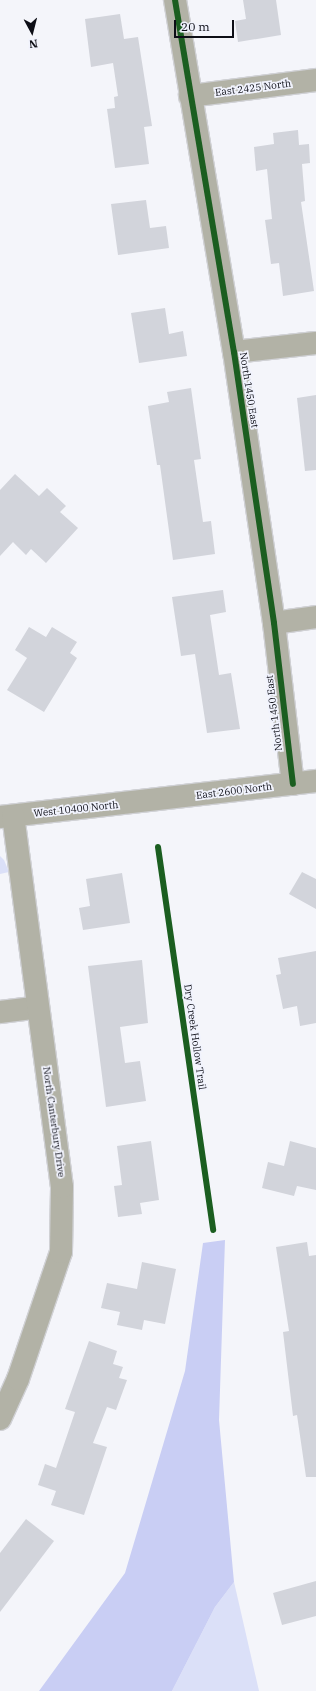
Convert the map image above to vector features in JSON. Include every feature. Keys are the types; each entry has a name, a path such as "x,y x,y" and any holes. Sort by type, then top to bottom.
{"street":[{"name":"North 1450 East","path":"175,0 234,352 274,624 293,784"},
{"name":"East 2425 North","path":"190,96 316,80"},
{"path":"234,352 316,343"},
{"path":"274,624 316,617"},
{"name":"East 2600 North","path":"151,801 316,781"},
{"name":"West 10400 North","path":"6,817 151,801"},
{"name":"North Canterbury Drive","path":"0,1419 18,1379 61,1252 62,1187 38,1007 6,817"},
{"path":"0,1012 38,1007"}],"shaded area":[{"path":"0,856 4,860 9,872 0,874"},
{"path":"225,1240 219,1420 234,1582 215,1607 172,1691 39,1691 125,1573 185,1371 203,1243"},
{"path":"234,1582 259,1691 172,1691 215,1607"}],"building":[{"path":"243,0 276,0 281,35 238,42 235,21 246,19"},
{"path":"120,14 124,39 138,37 152,126 144,127 149,164 115,168 107,109 115,108 114,97 118,96 113,63 91,67 85,19"},
{"path":"298,130 299,145 309,144 310,163 302,164 305,201 301,202 314,291 283,296 279,263 271,264 265,220 272,219 267,169 256,171 254,147 274,144 273,133"},
{"path":"146,200 150,228 166,226 169,248 118,255 111,204"},
{"path":"165,308 169,334 183,331 187,356 139,363 131,313"},
{"path":"191,388 201,459 194,460 203,522 211,521 215,554 173,560 160,465 157,465 148,406 169,402 167,392"},
{"path":"316,395 316,470 305,471 297,398"},
{"path":"15,474 39,496 47,488 66,506 60,512 78,528 46,563 31,549 26,555 13,542 0,556 0,490"},
{"path":"223,590 226,612 210,615 219,675 231,673 240,729 207,733 195,654 181,656 172,597"},
{"path":"29,627 46,637 52,627 77,642 70,653 77,658 44,712 7,690 27,658 15,650"},
{"path":"302,872 316,879 316,909 289,894"},
{"path":"122,873 130,923 83,930 79,908 90,906 86,879"},
{"path":"316,951 316,1023 300,1026 297,1006 283,1009 276,975 281,974 278,958"},
{"path":"142,960 148,1023 120,1027 125,1063 140,1061 146,1101 106,1107 88,966"},
{"path":"151,1141 159,1200 140,1203 142,1214 118,1217 114,1186 122,1185 117,1146"},
{"path":"290,1141 316,1148 316,1190 297,1186 294,1196 262,1188 268,1162 284,1166"},
{"path":"307,1242 309,1256 316,1255 316,1477 306,1477 297,1415 293,1416 283,1332 289,1331 276,1247"},
{"path":"142,1262 176,1269 165,1324 144,1320 142,1330 117,1325 120,1312 101,1308 107,1283 137,1289"},
{"path":"89,1341 117,1351 113,1364 123,1367 119,1378 127,1380 116,1410 107,1407 93,1443 107,1447 84,1515 51,1505 56,1491 38,1485 45,1464 56,1468 75,1412 65,1409"},
{"path":"26,1519 54,1541 0,1612 0,1553"},
{"path":"316,1581 316,1616 282,1625 273,1593"}],"cycle path":[{"path":"175,0 234,352 274,623 293,784"},
{"name":"Dry Creek Hollow Trail","path":"158,847 213,1230"}]}
